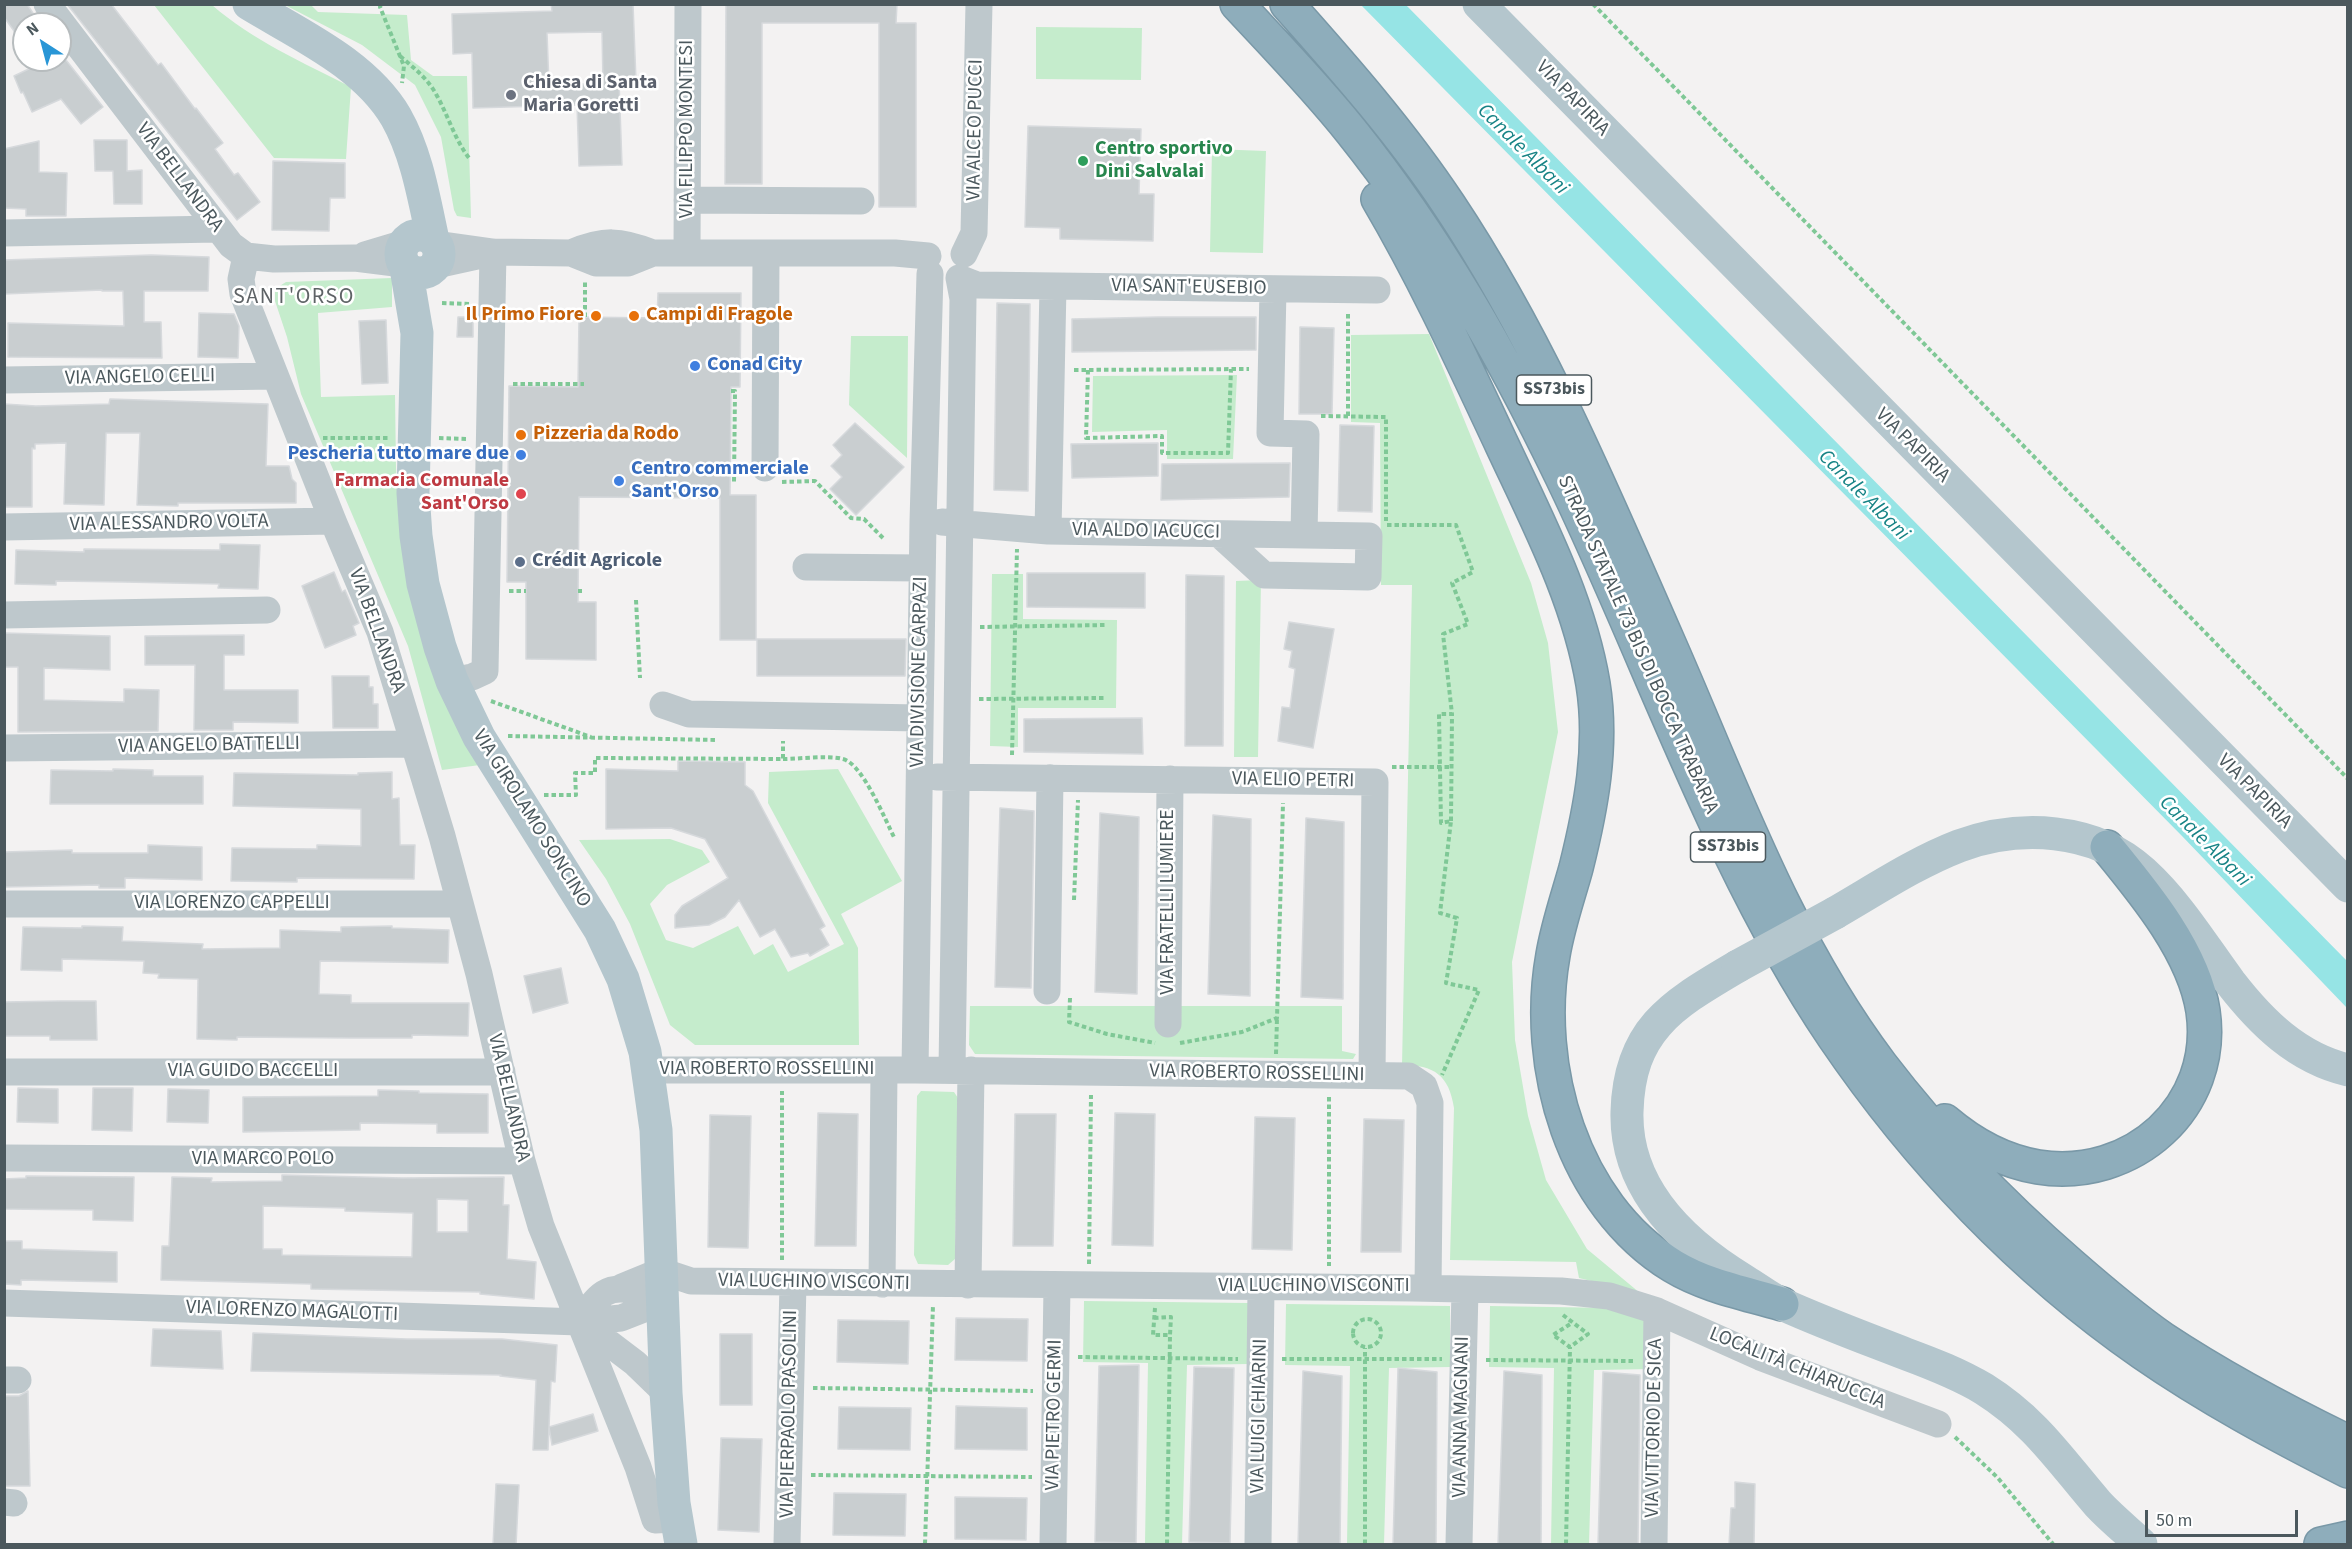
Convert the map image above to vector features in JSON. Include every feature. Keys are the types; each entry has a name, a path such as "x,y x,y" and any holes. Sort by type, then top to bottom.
{"highway":[{"name":"STRADA STATALE 73 BIS DI BOCCA TRABARIA","path":"1237,4 1351,131 1445,262 1483,325 1565,485 1751,895 1810,998 1863,1077 1916,1143 1969,1203 2012,1246 2085,1309 2140,1351 2199,1389 2266,1429 2348,1471"},
{"name":"STRADA STATALE 73 BIS DI BOCCA TRABARIA","path":"1287,4 1375,108 1431,179 1472,240 1514,314 1564,409 1602,492 1773,885 1832,991 1879,1062 1986,1187 2120,1308 2163,1339 2226,1379 2348,1442"},
{"path":"1294,66 1321,114 1373,191 1439,311 1543,534 1575,611 1584,641 1596,706 1596,760 1581,844 1553,954 1549,998 1552,1066 1568,1130 1583,1165 1597,1189 1623,1221 1652,1250 1675,1267 1694,1276 1782,1304"},
{"path":"1879,1062 1966,1138 1993,1154 2027,1165 2060,1168 2100,1163 2134,1150 2164,1128 2185,1104 2197,1079 2204,1043 2203,1010 2191,972 2172,935 2107,847"},
{"path":"2321,1545 2348,1538"}],"main road":[{"name":"VIA GIROLAMO SONCINO","path":"249,4 338,58 363,78 396,117 408,143 418,174 420,254 413,493 416,536 427,604 452,681 479,736 600,930 630,998 649,1070 657,1138 662,1287"},
{"name":"VIA PAPIRIA","path":"1479,4 2348,886"},
{"path":"2141,1545 2099,1505 2043,1438 2008,1405 1984,1389 1941,1367 1782,1304 1703,1253 1673,1226 1657,1206 1641,1178 1628,1134 1630,1088 1636,1063 1651,1032 1680,1002 1738,966 1925,862 1978,840 2004,835 2043,833 2077,838 2107,847 2140,870 2162,891 2236,989 2262,1019 2300,1050 2342,1066"},
{"path":"662,1287 666,1393 679,1532"},
{"path":"2099,1505 2115,1545"}],"street":[{"name":"VIA BELLANDRA","path":"47,4 217,229 231,245 246,256 241,279 243,294 333,521 380,632 440,830 502,1072 522,1161 544,1236 638,1467 655,1520 679,1532"},
{"name":"VIA FILIPPO MONTESI","path":"687,253 688,4"},
{"name":"VIA ALCEO PUCCI","path":"963,263 974,232 979,4"},
{"path":"687,200 861,201"},
{"path":"4,232 217,229"},
{"name":"VIA SANT'EUSEBIO","path":"963,263 946,283 934,279 929,265 931,250 942,244 955,245 963,263 1001,285 1377,290"},
{"path":"452,681 472,677 484,671 493,252"},
{"name":"VIA SANT'EUSEBIO","path":"246,256 274,259 355,258 493,252 578,263 628,263 653,252 895,253 929,265"},
{"path":"766,253 768,475"},
{"name":"VIA DIVISIONE CARPAZI","path":"961,1070 956,777 963,263"},
{"name":"VIA DIVISIONE CARPAZI","path":"915,1070 929,265"},
{"path":"1048,531 1053,286"},
{"path":"1273,289 1270,433 1306,434 1304,535"},
{"name":"VIA ANGELO CELLI","path":"4,380 275,376"},
{"name":"VIA ALESSANDRO VOLTA","path":"4,527 333,521"},
{"name":"VIA ALDO IACUCCI","path":"923,522 1048,531 1304,535 1378,531"},
{"path":"1219,534 1264,575 1368,577 1378,531"},
{"path":"806,567 922,568"},
{"path":"4,615 267,610"},
{"path":"663,705 689,714 920,718"},
{"name":"VIA ANGELO BATTELLI","path":"4,748 413,744"},
{"name":"VIA ELIO PETRI","path":"919,776 1375,782 1372,1075"},
{"path":"1047,991 1050,778"},
{"name":"VIA FRATELLI LUMIERE","path":"1168,1024 1170,779"},
{"name":"VIA LORENZO CAPPELLI","path":"4,904 459,904"},
{"name":"VIA ROBERTO ROSSELLINI","path":"649,1070 961,1070 1409,1076 1424,1086 1430,1103"},
{"name":"VIA ROBERTO ROSSELLINI","path":"882,1284 884,1070"},
{"path":"961,1070 968,1285"},
{"name":"VIA GUIDO BACCELLI","path":"4,1072 502,1072"},
{"path":"1428,1288 1430,1103"},
{"name":"VIA MARCO POLO","path":"4,1158 522,1161"},
{"name":"VIA LUCHINO VISCONTI","path":"662,1287 691,1281 1428,1288 1609,1296 1657,1311"},
{"name":"VIA PIERPAOLO PASOLINI","path":"787,1282 790,1388 787,1545"},
{"name":"VIA PIETRO GERMI","path":"1053,1545 1057,1286"},
{"path":"662,1287 622,1287 603,1293 595,1300 580,1322 634,1363 666,1393"},
{"name":"VIA LORENZO MAGALOTTI","path":"4,1303 580,1322 621,1318 662,1287"},
{"name":"VIA LUIGI CHIARINI","path":"1258,1545 1261,1287"},
{"name":"VIA ANNA MAGNANI","path":"1459,1545 1465,1290"},
{"name":"VIA VITTORIO DE SICA","path":"1654,1545 1657,1311"},
{"name":"LOCALITÀ CHIARUCCIA","path":"1657,1311 1760,1357 1938,1424"}],"path":[{"path":"381,4 380,7 400,56 404,75 400,90"},
{"path":"1593,4 2348,779"},
{"path":"400,56 422,75 436,94 456,138 469,158"},
{"path":"578,263 585,317"},
{"path":"1348,416 1349,291"},
{"path":"442,303 472,304"},
{"path":"1088,370 1086,438 1162,436 1162,453 1228,453 1231,369"},
{"path":"1051,370 1271,369"},
{"path":"506,384 584,384"},
{"path":"731,391 735,391 734,483"},
{"path":"1315,416 1386,417 1378,531 1456,525 1473,572 1452,583 1468,624 1443,634 1452,714 1451,821 1440,913 1457,918 1446,983 1479,990 1430,1103"},
{"path":"301,438 400,438"},
{"path":"768,475 815,481 851,518 864,519 883,538"},
{"path":"1012,762 1018,528"},
{"path":"636,600 640,678"},
{"path":"958,628 1107,625"},
{"path":"481,697 593,738"},
{"path":"957,699 1105,698"},
{"path":"1451,821 1441,823 1439,714 1452,714"},
{"path":"783,741 783,759"},
{"path":"538,795 576,795 575,773 595,773 595,758 842,758 851,762 860,773 896,841"},
{"path":"1275,1074 1278,1018"},
{"path":"782,1069 787,1282"},
{"path":"1089,1286 1092,1072"},
{"path":"1329,1075 1329,1288"},
{"path":"1156,1286 1153,1335 1170,1335"},
{"path":"1535,1291 1588,1334 1570,1347"},
{"path":"925,1545 934,1298"},
{"path":"1154,1318 1171,1317 1167,1545"},
{"path":"1367,1318 1376,1322 1381,1334 1374,1345 1365,1348 1356,1344 1352,1335 1358,1322 1367,1318"},
{"path":"1570,1347 1553,1335 1572,1323"},
{"path":"1566,1545 1570,1347"},
{"path":"1365,1348 1365,1545"},
{"path":"1056,1357 1656,1361"},
{"path":"790,1388 1055,1391"},
{"path":"1938,1424 1969,1448 1998,1478 2053,1545"},
{"path":"789,1474 1054,1477"}],"green space":[{"path":"154,5 212,5 261,40 351,87 346,159 274,158"},
{"path":"285,5 311,5 318,12 407,15 411,60 433,76 467,76 471,218 457,216 454,210 441,137 415,85 362,45"},
{"path":"1036,27 1142,28 1141,80 1036,79"},
{"path":"1212,149 1266,151 1263,253 1210,252"},
{"path":"392,278 392,307 318,313 321,397 395,395 396,468 401,539 480,765 442,770 408,646 301,394 287,337 275,301 275,289 286,282"},
{"path":"1429,334 1531,583 1548,643 1558,732 1512,962 1515,1040 1528,1116 1546,1180 1587,1249 1640,1293 1579,1278 1576,1262 1450,1260 1454,1108 1452,1097 1444,1080 1438,1074 1423,1067 1402,1065 1412,585 1381,585 1380,423 1351,422 1351,335"},
{"path":"851,336 908,336 907,458 849,405"},
{"path":"1237,375 1233,459 1167,459 1167,430 1092,432 1093,376"},
{"path":"992,574 1023,574 1023,619 1117,620 1116,708 1018,708 1018,747 990,746"},
{"path":"1261,580 1258,757 1234,757 1236,581"},
{"path":"838,769 902,881 841,914 858,948 859,1045 695,1045 670,1025 630,924 606,879 579,840 670,839 702,850 710,862 667,885 650,904 666,940 693,948 738,926 754,955 773,944 788,972 844,944 768,803 769,772"},
{"path":"970,1006 1342,1006 1342,1051 1356,1054 1353,1059 975,1054 969,1045"},
{"path":"921,1091 954,1092 958,1098 955,1259 948,1265 918,1264 914,1255 917,1096"},
{"path":"1084,1301 1248,1303 1248,1364 1187,1365 1182,1544 1145,1543 1148,1363 1083,1362"},
{"path":"1286,1304 1450,1306 1450,1367 1389,1368 1384,1544 1347,1544 1350,1366 1285,1365"},
{"path":"1490,1306 1613,1308 1654,1322 1652,1369 1594,1370 1589,1544 1551,1544 1554,1368 1489,1367"}],"water":[{"name":"Canale Albani","path":"1361,5 1406,5 2347,961 2347,1008 2182,836"}],"building":[{"path":"4,4 27,4 32,12 12,12 12,28 4,17"},
{"path":"67,4 111,4 158,65 161,63 223,143 215,149 234,175 238,173 260,202 237,220"},
{"name":"Chiesa di Santa Maria Goretti","path":"551,4 633,4 636,81 619,81 622,165 579,166 577,105 473,108 472,53 453,54 452,14 552,11","holes":["602,32 603,83 549,85 547,33"]},
{"path":"726,4 897,4 896,23 916,23 916,207 879,207 879,23 762,23 762,184 725,184"},
{"path":"72,68 103,107 81,124 61,99 32,112 14,76 22,72 72,72"},
{"name":"Centro sportivo Dini Salvalai","path":"1028,126 1141,129 1139,194 1154,194 1153,241 1060,239 1060,228 1025,227"},
{"path":"94,140 127,140 127,171 142,170 142,204 114,204 113,171 95,171"},
{"path":"39,141 39,172 67,173 66,216 26,216 26,209 4,208 4,149"},
{"path":"273,161 345,163 345,198 330,198 329,231 272,230"},
{"path":"151,255 209,257 208,291 144,291 144,322 161,322 162,358 8,357 8,323 124,326 123,291 4,294 4,260"},
{"name":"Centro commerciale Sant'Orso","path":"658,293 741,293 740,387 731,387 730,495 756,495 756,640 720,640 720,498 579,497 578,602 596,602 596,660 526,659 526,582 507,582 509,386 578,387 579,317 657,318"},
{"path":"997,303 1030,304 1028,491 994,490"},
{"path":"199,313 234,314 239,326 238,358 198,357"},
{"path":"458,317 473,317 473,337 457,337"},
{"path":"1256,317 1256,350 1072,352 1072,319"},
{"path":"386,320 388,383 362,384 359,321"},
{"path":"1300,327 1334,328 1332,414 1299,414"},
{"path":"110,399 268,404 266,466 289,466 292,479 296,483 296,503 137,505 140,433 106,433 104,505 64,504 66,443 35,444 35,449 32,448 32,507 4,507 4,404 36,406 109,404"},
{"path":"855,423 904,467 856,515 830,489 842,477 831,466 842,455 833,445"},
{"path":"1340,425 1374,426 1372,512 1338,511"},
{"path":"1158,443 1158,476 1072,478 1071,444"},
{"path":"1290,463 1289,497 1161,500 1162,464"},
{"path":"220,544 260,545 258,589 218,588 219,584 124,582 56,581 56,585 15,584 16,550 84,552 84,549 220,550"},
{"path":"334,572 342,592 345,590 359,623 353,626 356,635 325,648 302,586"},
{"path":"1027,573 1145,573 1145,608 1027,607"},
{"path":"1186,575 1224,576 1223,746 1185,746"},
{"path":"1289,622 1334,629 1313,748 1278,741 1282,707 1290,708 1295,669 1289,667 1292,651 1284,649"},
{"path":"4,633 110,636 110,670 44,668 44,700 124,702 124,689 159,690 158,731 18,732 18,667 4,667"},
{"path":"244,635 244,655 224,655 224,690 298,690 298,723 233,722 233,730 194,730 195,665 145,665 145,636"},
{"path":"757,639 906,639 905,676 757,676"},
{"path":"332,676 369,676 369,687 373,687 373,704 378,704 378,728 333,728"},
{"path":"1142,718 1143,754 1024,752 1024,719"},
{"path":"678,761 745,762 745,785 753,791 825,926 820,929 829,945 810,956 808,953 791,957 775,929 760,937 739,900 725,917 709,925 675,928 675,915 682,906 728,878 705,839 671,828 606,829 606,769 678,771"},
{"path":"113,769 153,770 153,776 203,776 203,804 50,804 51,770 113,771"},
{"path":"392,772 392,799 399,798 400,845 415,845 414,879 297,878 297,882 231,881 232,848 317,849 317,845 361,846 361,809 233,806 234,773 358,775 358,773"},
{"path":"1000,808 1034,811 1031,988 995,987"},
{"path":"1100,813 1139,817 1137,994 1095,992"},
{"path":"1213,815 1251,819 1250,996 1208,994"},
{"path":"1306,818 1344,822 1343,999 1301,997"},
{"path":"148,845 202,847 202,880 125,878 125,888 99,888 99,885 4,887 4,852 72,850 72,853 148,853"},
{"path":"82,926 123,927 122,941 203,944 202,949 280,948 280,930 341,932 341,927 392,926 392,928 449,930 448,963 320,961 319,994 351,995 351,1003 469,1003 468,1036 197,1039 198,979 158,978 159,974 143,973 144,961 62,959 62,971 21,970 23,927 82,928"},
{"path":"561,968 568,1003 533,1013 524,976"},
{"path":"96,1001 97,1040 50,1040 50,1036 4,1036 4,1002"},
{"path":"18,1088 58,1089 58,1123 17,1122"},
{"path":"93,1088 133,1088 132,1131 92,1130"},
{"path":"168,1089 209,1090 208,1123 167,1122"},
{"path":"378,1090 488,1094 488,1133 437,1133 437,1124 360,1123 360,1130 243,1132 243,1097 378,1096"},
{"path":"818,1113 858,1114 856,1246 815,1246"},
{"path":"1115,1113 1155,1114 1153,1246 1112,1245"},
{"path":"1015,1114 1056,1114 1053,1246 1013,1246"},
{"path":"710,1115 751,1116 748,1248 708,1247"},
{"path":"1255,1117 1295,1118 1292,1250 1252,1249"},
{"path":"1364,1119 1404,1120 1401,1252 1361,1252"},
{"path":"282,1175 403,1178 504,1177 503,1205 509,1205 507,1259 536,1262 534,1299 480,1294 480,1292 311,1289 311,1284 161,1280 162,1246 169,1246 172,1177 212,1178 211,1182 282,1181","holes":["437,1199 468,1200 468,1232 437,1232","263,1206 345,1208 345,1211 413,1213 412,1257 282,1255 282,1249 263,1249"]},
{"path":"26,1176 134,1177 133,1221 93,1220 93,1210 4,1209 4,1179 26,1178"},
{"path":"4,1241 22,1241 22,1249 117,1252 117,1282 21,1280 21,1285 4,1284"},
{"path":"956,1318 1028,1319 1027,1361 955,1360"},
{"path":"838,1320 909,1321 908,1364 837,1362"},
{"path":"153,1329 221,1331 223,1369 151,1366"},
{"path":"253,1333 407,1339 502,1339 557,1345 555,1382 551,1381 548,1450 533,1450 536,1380 501,1375 251,1371"},
{"path":"720,1334 752,1334 752,1405 720,1405"},
{"path":"1139,1365 1136,1543 1095,1542 1099,1366"},
{"path":"1194,1367 1234,1368 1230,1543 1189,1542"},
{"path":"1398,1368 1437,1372 1436,1545 1393,1545"},
{"path":"1303,1371 1342,1376 1340,1545 1298,1545"},
{"path":"1504,1371 1542,1375 1541,1545 1498,1545"},
{"path":"1603,1372 1640,1375 1638,1545 1598,1545"},
{"path":"28,1391 30,1486 4,1486 4,1396 19,1396"},
{"path":"956,1406 1027,1408 1027,1450 955,1449"},
{"path":"839,1407 911,1408 910,1450 838,1449"},
{"path":"593,1414 598,1431 552,1445 549,1427"},
{"path":"721,1438 762,1439 759,1532 718,1530"},
{"path":"1735,1482 1755,1484 1754,1545 1729,1545 1731,1508 1735,1508"},
{"path":"496,1484 519,1485 516,1545 493,1545"},
{"path":"834,1493 906,1494 905,1536 833,1535"},
{"path":"955,1497 1027,1498 1026,1540 955,1539"}],"place":[{"name":"Chiesa di Santa Maria Goretti","path":"511,95"},
{"name":"Centro sportivo Dini Salvalai","path":"1083,161"},
{"name":"Il Primo Fiore","path":"596,316"},
{"name":"Campi di Fragole","path":"634,316"},
{"name":"Conad City","path":"695,366"},
{"name":"Pizzeria da Rodo","path":"521,435"},
{"name":"Pescheria tutto mare due","path":"521,455"},
{"name":"Centro commerciale Sant'Orso","path":"619,481"},
{"name":"Farmacia Comunale Sant'Orso","path":"521,494"},
{"name":"Crédit Agricole","path":"520,562"}],"district":[{"name":"SANT'ORSO","path":"294,298"}]}
